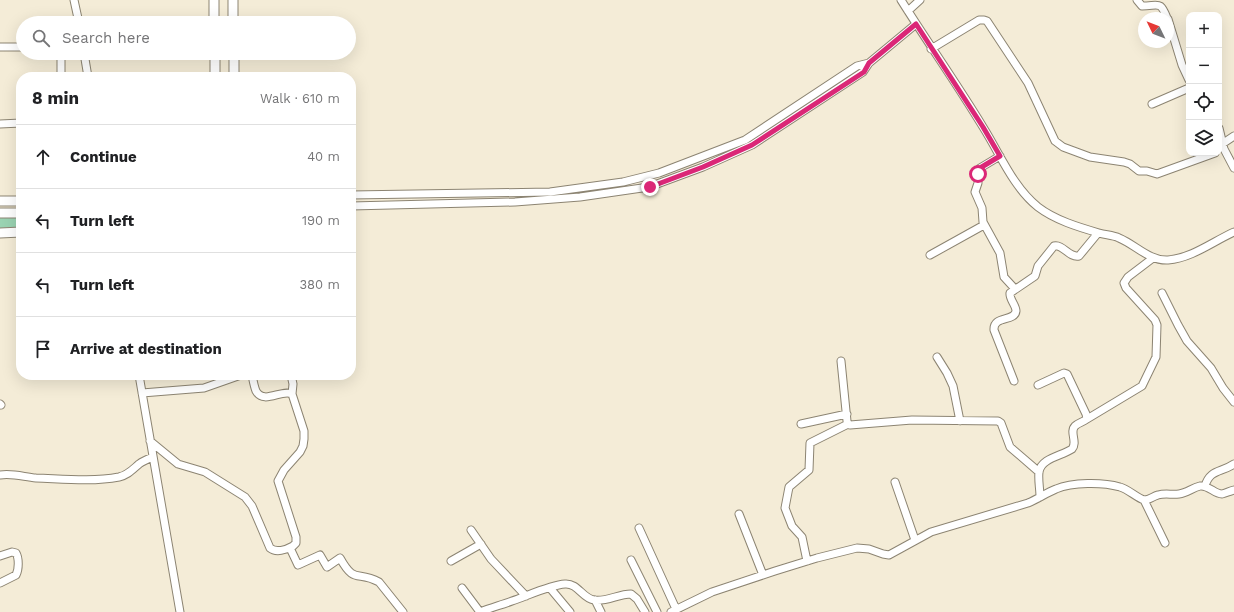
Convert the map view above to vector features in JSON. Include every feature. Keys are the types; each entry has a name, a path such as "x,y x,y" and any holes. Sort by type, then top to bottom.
{"street":[{"path":"74,0 77,16"},
{"path":"214,0 214,16"},
{"path":"233,0 233,16"},
{"path":"901,0 1022,190 1038,207 1058,218 1098,233 1118,237 1156,260 1166,260 1188,255 1234,232"},
{"path":"908,11 920,0"},
{"path":"1137,0 1142,6 1157,3 1160,4 1165,12"},
{"path":"931,49 979,20 987,21 1028,83 1055,141 1063,147 1090,157 1128,163 1139,171 1147,171 1157,174 1207,156"},
{"path":"356,206 515,202 580,197 650,187 703,167 752,145 864,72 869,63 916,24"},
{"path":"1174,39 1186,74"},
{"path":"0,47 16,47"},
{"path":"61,60 61,72"},
{"path":"85,60 87,72"},
{"path":"215,60 215,72"},
{"path":"234,60 234,72"},
{"path":"356,195 550,192 623,182 659,174 745,140 857,66 869,63"},
{"path":"1152,104 1186,89"},
{"path":"0,124 16,123"},
{"path":"1234,136 1222,148 1234,168"},
{"path":"1000,156 983,166 978,171 978,183 975,192 982,208 984,225 998,249 1004,277 1015,289"},
{"path":"0,201 16,201"},
{"path":"0,213 16,213"},
{"path":"930,255 984,225"},
{"path":"0,233 16,232"},
{"path":"1014,381 994,330 996,322 1012,317 1015,314 1016,308 1009,296 1010,293 1035,276 1038,266 1054,246 1058,246 1075,256 1079,256 1098,233"},
{"path":"1040,498 1039,472 1043,464 1072,449 1075,442 1073,428 1142,386 1156,356 1157,325 1155,320 1126,288 1124,283 1128,277 1153,258"},
{"path":"1162,292 1187,341 1211,368 1223,388 1234,402"},
{"path":"937,357 954,386 960,421"},
{"path":"841,361 848,424"},
{"path":"1038,385 1064,373 1067,374 1087,419"},
{"path":"140,380 180,612"},
{"path":"142,393 204,388 227,380"},
{"path":"253,380 256,391 263,396 267,397 285,392 292,394"},
{"path":"150,441 178,464 205,472 240,493 252,506 270,548 273,551 290,548 296,542 296,537 278,481 284,470 300,452 304,439 304,431 292,394 292,380"},
{"path":"801,424 847,414"},
{"path":"807,561 802,537 792,526 784,508 789,487 809,470 810,443 848,424 912,420 998,421 1001,423 1010,447 1039,472"},
{"path":"0,475 8,474 65,480 112,478 125,475 144,461 153,458"},
{"path":"1205,486 1207,480 1212,474 1234,464"},
{"path":"894,482 915,540"},
{"path":"639,528 674,610 712,592 807,561 857,548 869,549 889,555 915,540 941,528 998,512 1040,498 1050,491 1064,486 1096,484 1127,489 1144,500 1165,543"},
{"path":"1144,500 1160,494 1178,494 1200,486 1205,486 1224,494 1234,490"},
{"path":"739,514 763,575"},
{"path":"471,530 491,559 526,596"},
{"path":"451,561 480,544"},
{"path":"290,548 298,565 320,555 327,567 340,558 346,568 354,575 373,579 378,582 403,612"},
{"path":"0,556 12,552 16,553 18,558 18,572 16,575 0,584"},
{"path":"631,560 657,612"},
{"path":"462,588 480,612 566,584 572,584 585,596 595,600 603,600 631,594 637,599 645,612"},
{"path":"550,588 570,612"},
{"path":"595,600 601,612"}],"green space":[{"path":"0,218 16,218 16,227 0,228"}],"route":[{"path":"650,187 703,167 752,145 864,72 869,63 916,24 983,127 1000,156 980,168 978,174"}]}
